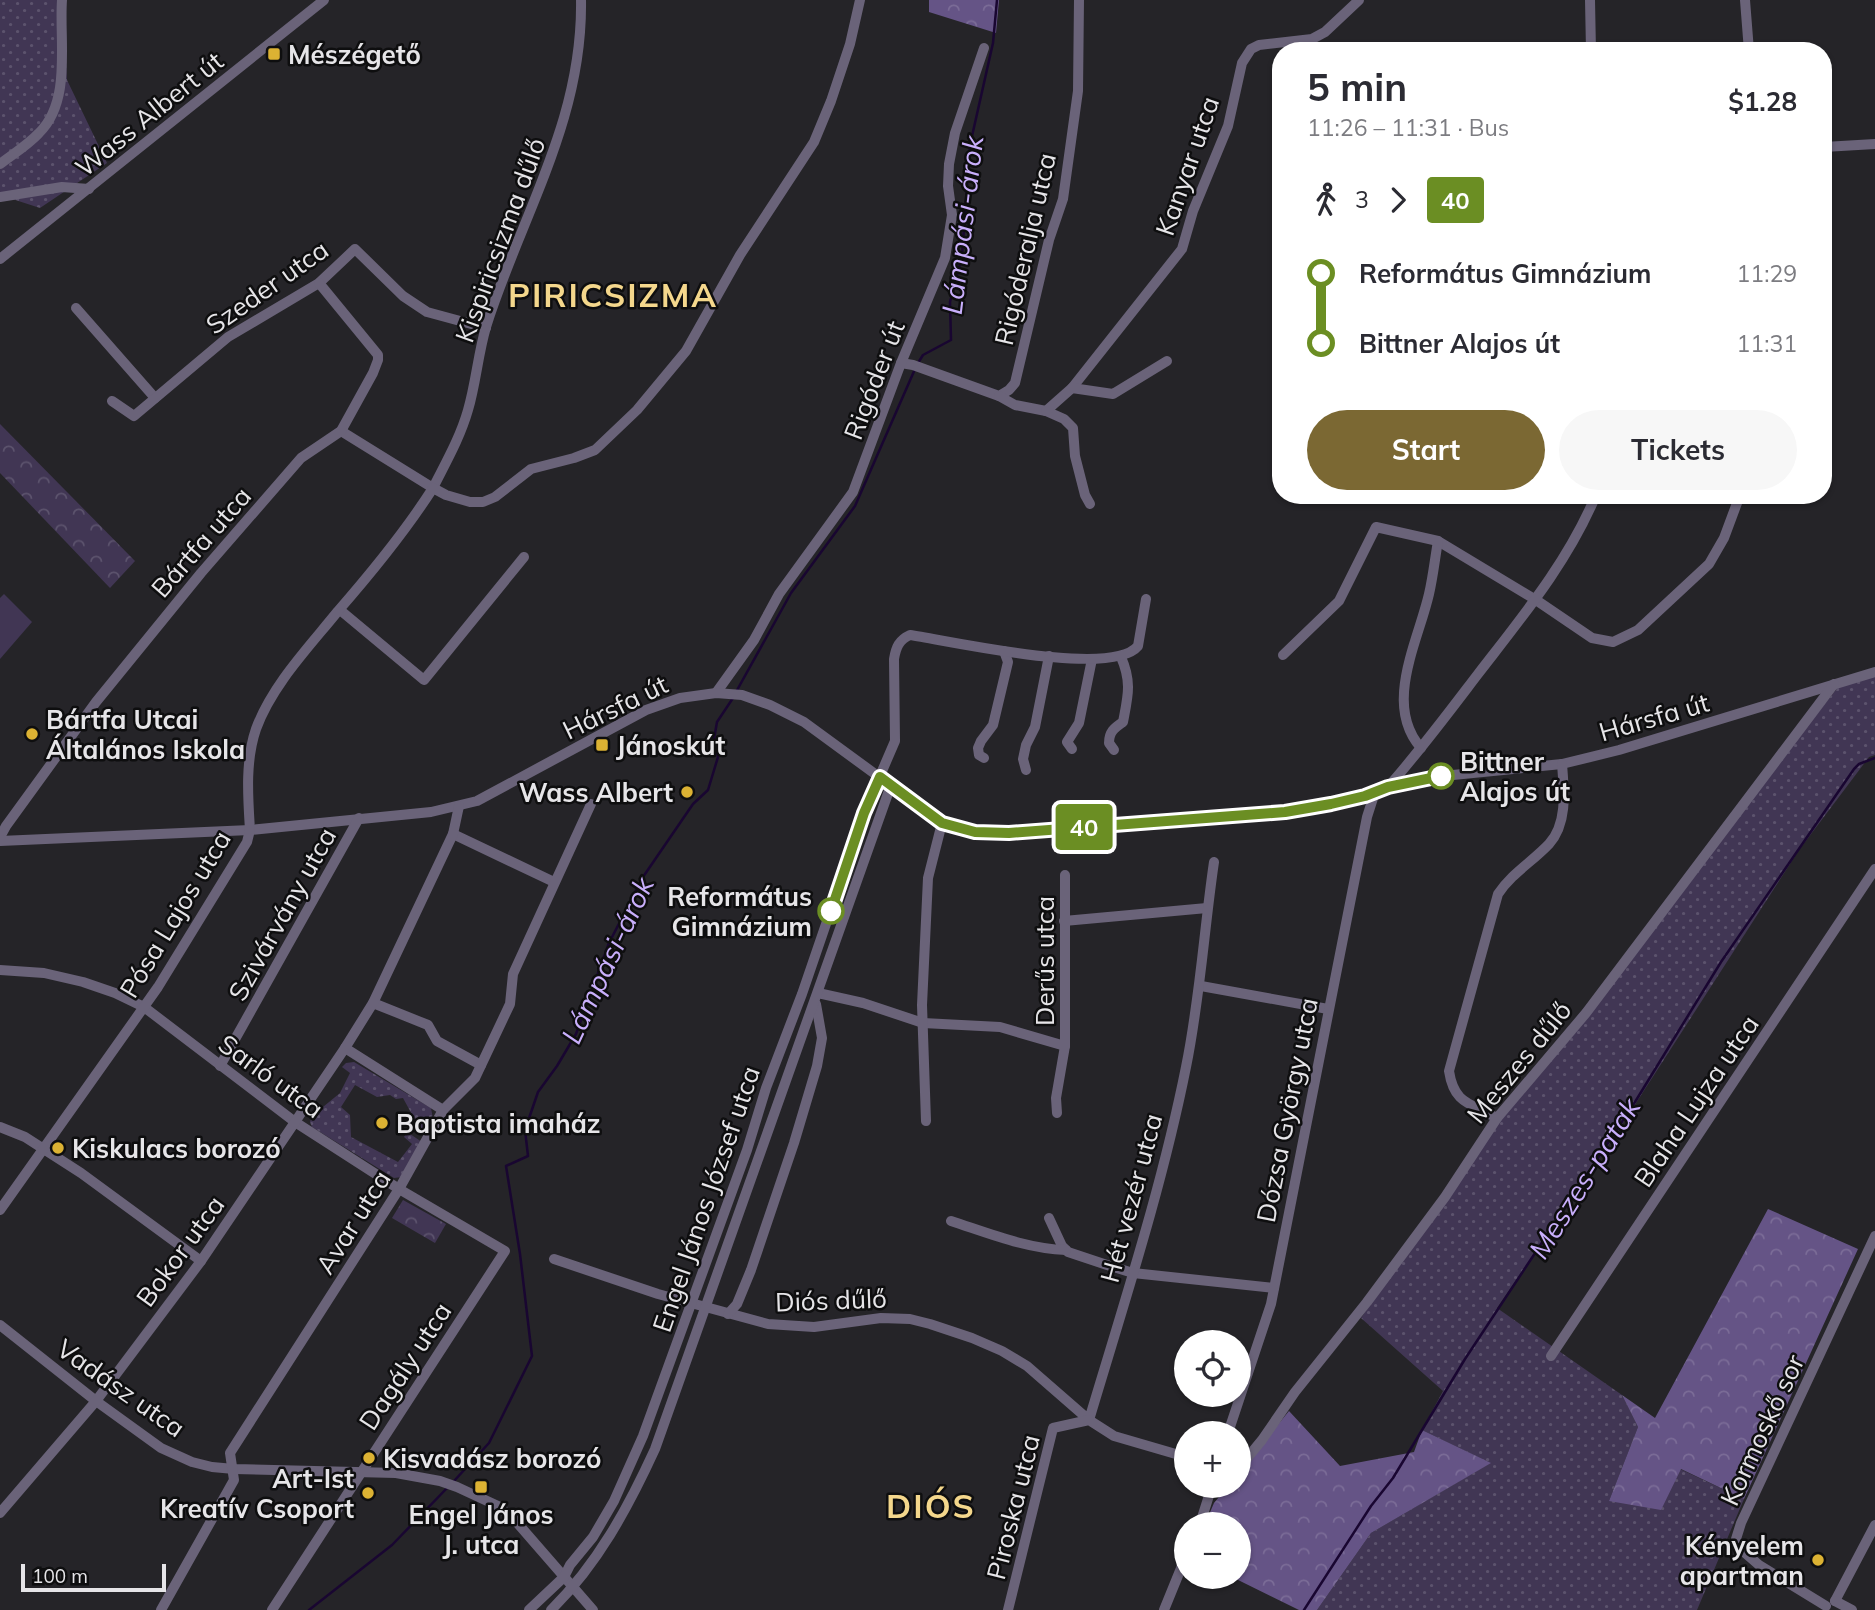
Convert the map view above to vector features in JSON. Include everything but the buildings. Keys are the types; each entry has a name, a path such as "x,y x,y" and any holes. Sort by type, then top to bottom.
{"street":[{"path":"0,164 40,133 54,111 59,87 62,0"},
{"name":"Wass Albert út","path":"0,259 324,0"},
{"name":"Kispiricsizma dűlő","path":"433,488 459,437 486,328 559,139 566,114 581,22 581,0"},
{"path":"341,431 433,488 470,502 483,502 506,490 531,469 595,450 637,410 686,351 740,255 814,142 850,44 860,0"},
{"name":"Rigóderalja utca","path":"999,396 1015,383 1049,240 1063,199 1078,91 1079,0"},
{"name":"Kanyar utca","path":"1286,42 1312,39 1325,32 1359,0"},
{"path":"1590,0 1591,42"},
{"path":"1745,0 1748,42"},
{"name":"Kanyar utca","path":"1046,411 1072,388 1182,249 1193,211 1228,126 1242,63 1251,49 1272,44"},
{"name":"Rigóder út","path":"721,694 779,594 853,492 901,363 945,258 952,215 948,186 949,164 955,133 984,48"},
{"path":"1832,147 1875,144"},
{"path":"0,197 62,187 89,189"},
{"name":"Szeder utca","path":"112,401 134,416 228,337 319,283 355,249 403,296 427,312 486,328"},
{"name":"Bártfa utca","path":"0,839 96,702 193,583 301,458 341,431 378,360 373,347 319,283"},
{"path":"76,309 155,398"},
{"path":"1072,388 1113,394 1167,361"},
{"path":"901,363 917,366 999,396 1015,405 1046,411 1065,419 1073,428 1075,456 1090,504"},
{"name":"Pósa Lajos utca","path":"0,1210 144,1007 247,842 250,831 249,760 259,721 286,677 414,518 433,488"},
{"path":"1388,787 1536,600 1567,554 1593,504"},
{"path":"1283,655 1339,601 1376,527 1438,541 1536,600 1592,638 1613,642 1638,630 1709,564 1724,538 1737,504"},
{"path":"1421,748 1408,732 1404,718 1404,699 1408,668 1430,593 1438,541"},
{"path":"340,610 424,680 524,556"},
{"path":"984,758 979,755 978,748 993,726 1008,662 1004,651 1092,659 1121,657 1133,652 1138,646 1146,599"},
{"name":"Engel János József utca","path":"529,1610 564,1577 598,1529 625,1479 692,1304 864,813 895,741 896,648 903,639 911,635 1004,651"},
{"path":"1026,770 1023,759 1026,745 1035,727 1049,656"},
{"path":"1114,750 1109,743 1109,737 1112,731 1124,722 1129,687 1129,677 1121,657"},
{"path":"1072,749 1067,742 1079,723 1092,659"},
{"name":"Hársfa út","path":"0,839 250,831 431,812 477,801 522,779 646,709 680,698 721,694 742,695 804,722 942,823 975,832 1009,833 1285,812 1331,804 1433,777 1562,764 1619,750 1875,672"},
{"name":"Meszes dűlő","path":"1251,1453 1445,1197 1497,1118 1586,1013 1835,683"},
{"path":"1497,1118 1454,1093 1449,1071 1498,894 1507,880 1555,836 1562,818 1562,764"},
{"name":"Engel János József utca","path":"551,1610 573,1588 608,1540 655,1450 891,785"},
{"name":"Dózsa György utca","path":"1232,1421 1271,1304 1367,817 1375,792"},
{"name":"Avar utca","path":"161,1610 234,1479 230,1453 399,1189 443,1110 475,1078 510,1004 513,974 591,804"},
{"name":"Bokor utca","path":"0,1513 96,1401 201,1261 345,1048 373,1003 453,834 459,806"},
{"name":"Szivárvány utca","path":"220,1066 359,818"},
{"path":"926,1121 923,1024 928,878 942,823"},
{"path":"453,834 554,882"},
{"name":"Hét vezér utca","path":"1089,1420 1155,1203 1173,1127 1187,1064 1194,1010 1201,986 1207,908 1214,862"},
{"name":"Blaha Lujza utca","path":"1550,1356 1875,870"},
{"name":"Derűs utca","path":"1057,1112 1056,1098 1065,1046 1065,875"},
{"path":"1064,921 1207,908"},
{"name":"Sarló utca","path":"0,970 44,973 83,982 144,1007 295,1122 399,1189 505,1251"},
{"path":"1201,986 1328,1009"},
{"path":"728,1314 737,1304 751,1270 817,1066 822,1038 816,996 863,1003 923,1024 1000,1027 1065,1046"},
{"path":"373,1003 428,1025 437,1041 481,1065"},
{"path":"345,1048 443,1110"},
{"path":"0,1126 45,1149 201,1261"},
{"path":"1049,1218 1066,1250"},
{"path":"951,1221 1021,1243 1050,1250 1066,1250 1133,1273 1274,1287"},
{"name":"Kormoskő sor","path":"1827,1606 1759,1565 1737,1546 1736,1539 1741,1523 1875,1236"},
{"name":"Dagály utca","path":"272,1610 505,1251"},
{"name":"Diós dűlő","path":"554,1259 706,1309 768,1324 814,1327 881,1318 910,1319 930,1324 972,1338 1027,1366 1089,1420"},
{"name":"Vadász utca","path":"0,1325 96,1401 161,1448 192,1462 234,1469 396,1473 457,1487 505,1511 593,1610"},
{"path":"1089,1420 1114,1436 1174,1454"},
{"name":"Piroska utca","path":"1008,1610 1054,1428 1089,1420"},
{"path":"1852,1610 1827,1606 1875,1525"},
{"path":"1164,1610 1174,1585"}],"green space":[{"path":"0,0 63,0 67,80 107,163 40,208 0,195"},
{"path":"929,0 999,0 996,33 929,12"},
{"path":"0,424 135,561 110,588 0,473"},
{"path":"4,594 32,622 0,659 0,598"},
{"path":"1875,673 1875,755 1869,757 1799,850 1616,1134 1497,1308 1622,1395 1638,1427 1609,1501 1680,1469 1744,1499 1697,1610 1317,1610 1371,1533 1490,1463 1422,1430 1443,1391 1361,1318 1497,1118 1839,686"},
{"path":"354,1062 431,1108 433,1119 426,1131 414,1123 415,1120 403,1098 396,1099 390,1095 377,1097 355,1085 341,1107 350,1115 351,1137 398,1162 412,1144 404,1137 407,1132 422,1142 402,1177 394,1178 312,1127 312,1116 340,1093 350,1073 342,1067 346,1063"},
{"path":"403,1200 446,1224 435,1243 392,1218"},
{"path":"1768,1209 1858,1249 1744,1499 1681,1469 1661,1510 1609,1501 1638,1427 1622,1395 1655,1418"},
{"path":"1289,1411 1340,1466 1414,1452 1422,1430 1491,1463 1371,1533 1317,1610 1299,1610 1251,1586 1251,1512 1210,1512 1218,1498 1251,1498 1251,1458"}],"waterway":[{"name":"Lámpási-árok","path":"918,363 923,355 951,340 950,302 962,256 970,145 993,43 997,0"},
{"name":"Lámpási-árok","path":"736,692 791,593 855,506 915,369"},
{"name":"Lámpási-árok","path":"454,1481 489,1443 532,1356 506,1166 528,1156 525,1130 538,1092 576,1034 609,943 643,877 693,804 708,790 718,757 714,739 717,722 733,698"},
{"name":"Meszes-patak","path":"1304,1610 1371,1506 1393,1478 1465,1359 1635,1102 1721,962 1854,769 1859,764 1875,758"},
{"name":"Lámpási-árok","path":"309,1610 392,1545 449,1486"}],"bus line":[{"name":"40","path":"831,911 864,813 880,777 942,823 975,832 1009,833 1285,812 1331,804 1388,787 1441,776"}],"place":[{"name":"Mészégető","path":"274,54"},
{"name":"Bártfa Utcai Általános Iskola","path":"32,734"},
{"name":"Jánoskút","path":"602,745"},
{"name":"Bittner Alajos út","path":"1441,776"},
{"name":"Wass Albert","path":"687,792"},
{"name":"Református Gimnázium","path":"831,911"},
{"name":"Baptista imaház","path":"382,1123"},
{"name":"Kiskulacs borozó","path":"58,1148"},
{"name":"Kisvadász borozó","path":"369,1458"},
{"name":"Engel János J. utca","path":"481,1487"},
{"name":"Art-Ist Kreatív Csoport","path":"368,1493"},
{"name":"Kényelem apartman","path":"1818,1560"}],"district":[{"name":"PIRICSIZMA","path":"613,294"},
{"name":"DIÓS","path":"931,1505"}]}
